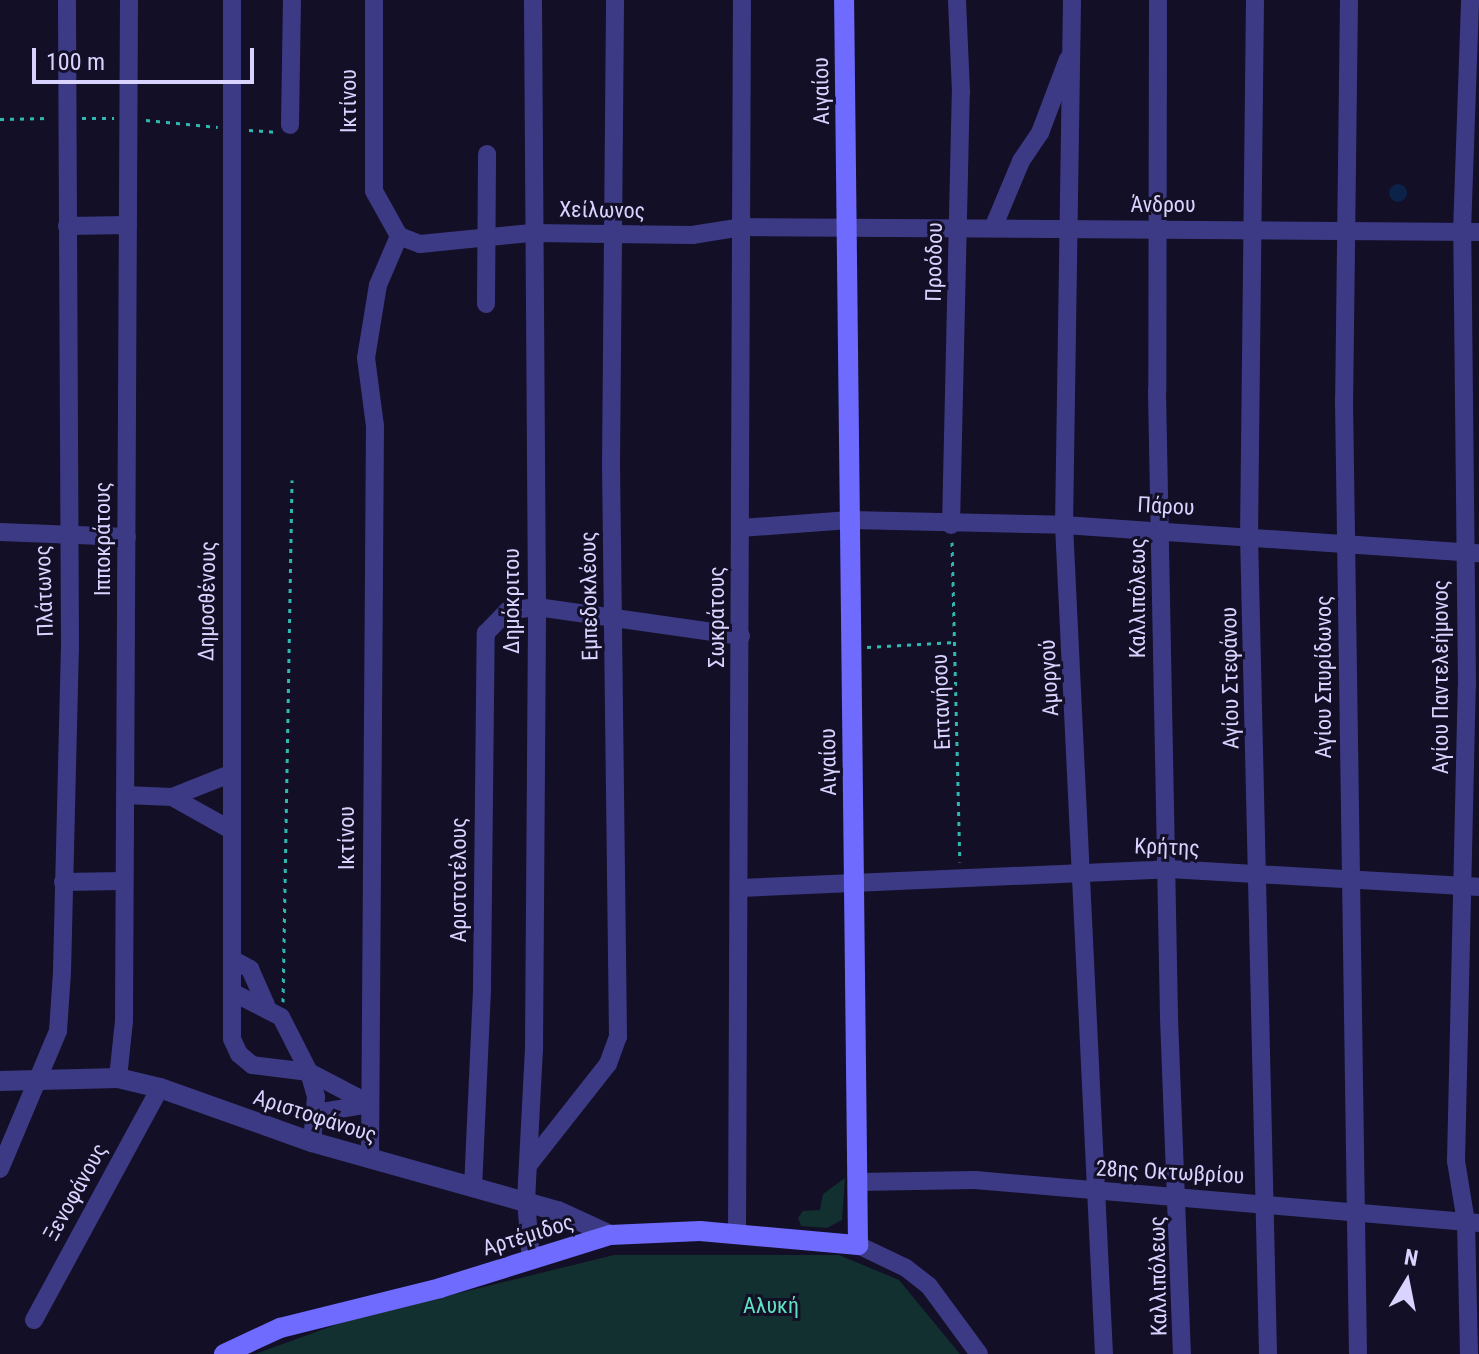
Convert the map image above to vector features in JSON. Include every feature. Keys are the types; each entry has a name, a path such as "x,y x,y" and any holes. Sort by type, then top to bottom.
{"main road":[{"name":"Αιγαίου","path":"844,0 858,1245"},
{"name":"Αρτέμιδος","path":"224,1354 280,1328 531,1260 610,1235 665,1231 858,1245"}],"street":[{"name":"Πλάτωνος","path":"0,1169 58,1031 70,647 66,535 67,0"},
{"name":"Ιπποκράτους","path":"118,1078 124,1021 129,0"},
{"name":"Δημοσθένους","path":"232,0 232,1039 245,1060 309,1072 370,1104"},
{"path":"290,125 292,0"},
{"name":"Ικτίνου","path":"370,1159 375,426 366,358 378,285 399,236 395,221 378,201 373,178 374,0"},
{"name":"Δημόκριτου","path":"531,1260 526,1201 530,1163 537,607 531,233 533,0"},
{"name":"Εμπεδοκλέους","path":"530,1163 600,1075 616,1045 611,233 615,0"},
{"name":"Σωκράτους","path":"737,1235 742,0"},
{"name":"Προόδου","path":"951,525 959,227 957,0"},
{"name":"Αμοργού","path":"1072,0 1064,525 1075,684 1078,870 1104,1354"},
{"path":"993,228 1021,161 1045,121 1065,71 1073,28 1087,0"},
{"name":"Καλλιπόλεως","path":"1158,0 1155,229 1182,1354"},
{"name":"Αγίου Στεφάνου","path":"1255,0 1250,230 1249,535 1257,700 1255,875 1264,1011 1262,1201 1268,1354"},
{"name":"Αγίου Σπυρίδωνος","path":"1349,0 1344,231 1352,1209 1358,1354"},
{"name":"Αγίου Παντελεήμονος","path":"1469,1354 1472,1222 1456,1161 1471,886 1470,0"},
{"path":"486,304 487,154"},
{"path":"67,226 128,225"},
{"name":"Χείλωνος","path":"399,236 432,244 531,233 692,235 743,227 846,226"},
{"name":"Άνδρου","path":"846,226 1470,232"},
{"name":"Πάρου","path":"741,528 850,520 951,525 1064,525 1472,552"},
{"path":"0,532 127,537"},
{"path":"537,607 741,636"},
{"name":"Αριστοτέλους","path":"473,1188 484,874 482,646 494,620 507,611 537,607"},
{"path":"125,795 172,797 230,774"},
{"path":"172,797 231,830"},
{"name":"Κρήτης","path":"740,888 1078,870 1169,869 1349,882 1471,886"},
{"path":"63,882 123,881"},
{"path":"232,959 250,969 266,1005"},
{"path":"232,992 266,1005 288,1025 315,1084 316,1113 312,1142"},
{"name":"Αριστοφάνους","path":"0,1081 118,1078 160,1088 312,1142 526,1201 610,1235"},
{"name":"Ξενοφάνους","path":"34,1320 160,1088"},
{"path":"316,1113 370,1104"},
{"name":"28ης Οκτωβρίου","path":"857,1182 975,1180 1096,1192 1262,1201 1472,1222"},
{"path":"858,1245 906,1268 929,1286 979,1354"}],"path":[{"path":"0,119 129,118 281,132 290,125"},
{"path":"288,1025 283,969 292,480"},
{"name":"Επτανήσου","path":"951,525 961,878"},
{"path":"851,647 955,642"}],"green space":[{"path":"845,1178 842,1220 827,1228 801,1226 798,1218 803,1211 820,1210 823,1194"},
{"name":"Αλυκή","path":"614,1255 839,1255 899,1280 960,1354 255,1354 349,1320"}],"water":[{"path":"1398,184 1407,193 1398,202 1389,193"}]}
